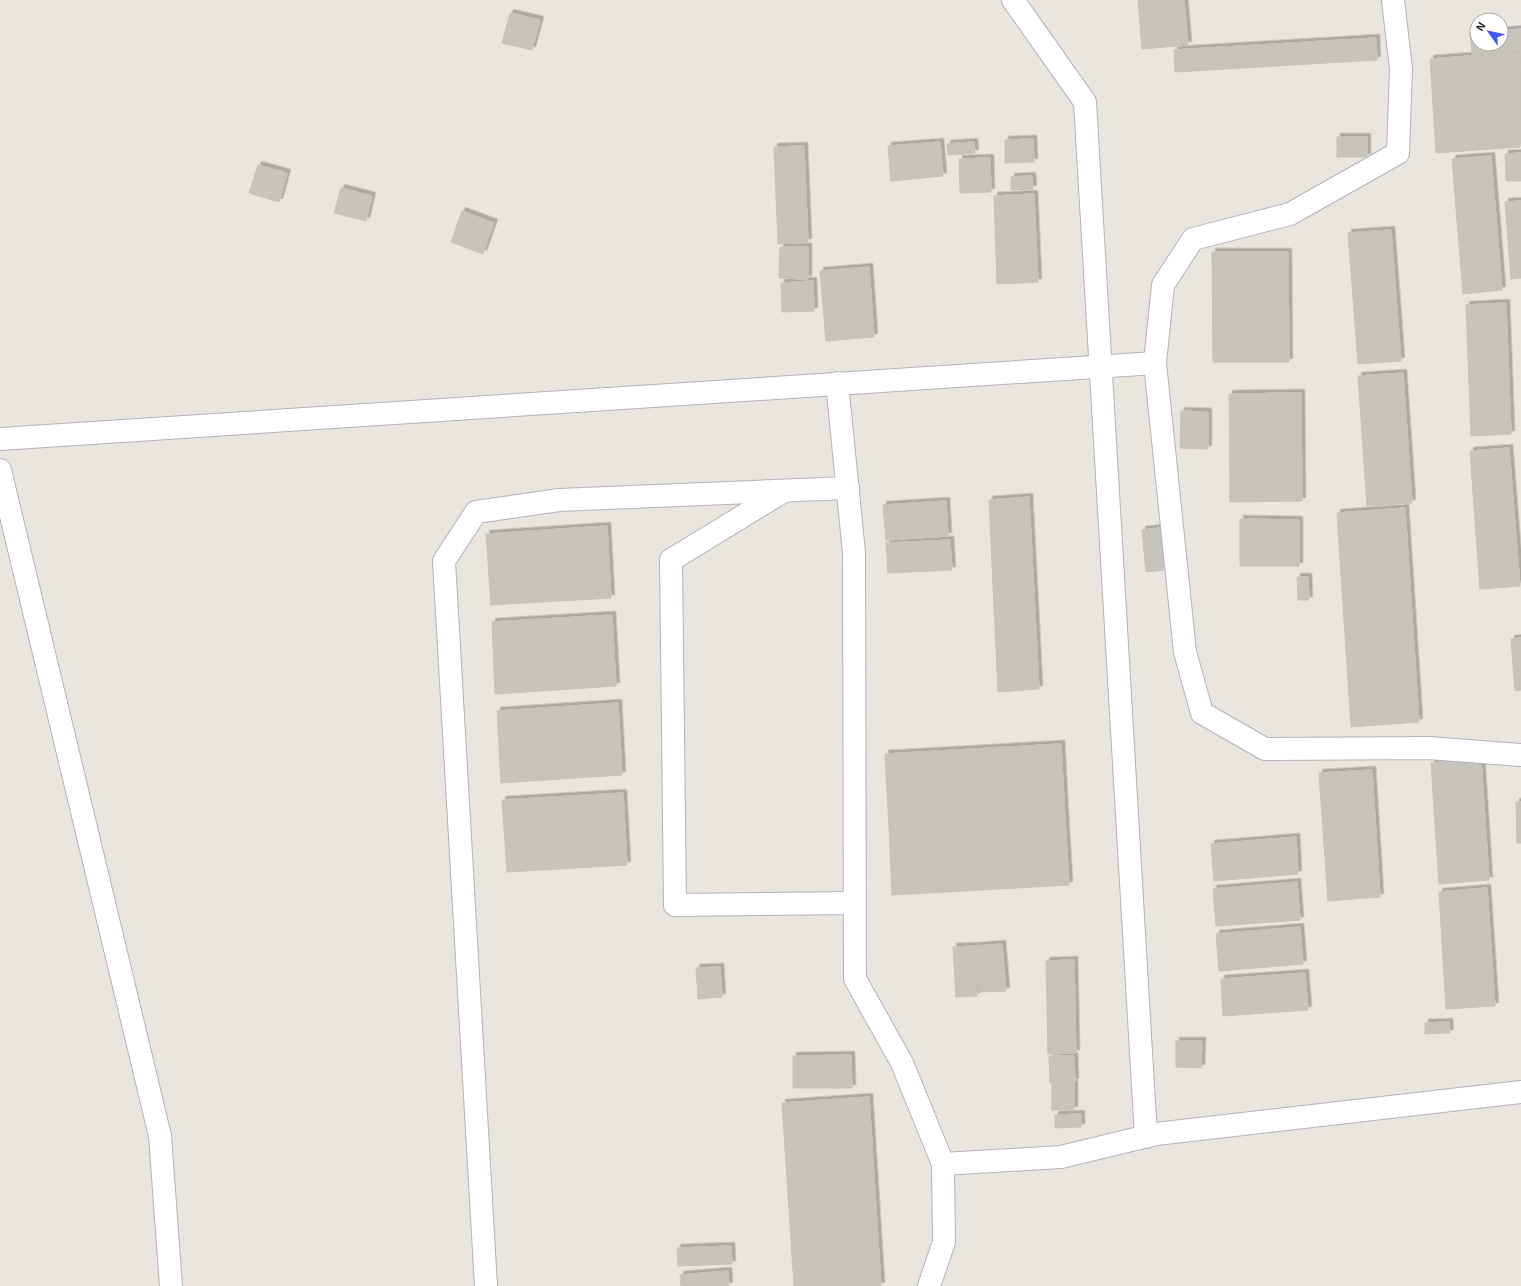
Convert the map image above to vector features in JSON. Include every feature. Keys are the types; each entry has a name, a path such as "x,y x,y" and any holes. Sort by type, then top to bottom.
{"lane":[{"path":"1013,0 1085,102 1146,1137"},
{"path":"1393,0 1401,69 1398,153 1290,214 1193,239 1163,285 1155,363 1185,652 1202,713 1265,749 1429,748 1521,755"},
{"path":"0,439 1155,363"},
{"path":"836,383 854,553 855,979 902,1063 943,1164 944,1242 929,1286"},
{"path":"0,470 160,1136 171,1286"},
{"path":"486,1286 444,561 476,512 559,500 848,488"},
{"path":"785,490 671,560 675,905 854,903"},
{"path":"943,1164 1061,1157 1146,1137 1521,1092"}],"building":[{"path":"1138,0 1184,0 1188,45 1142,49"},
{"path":"510,13 540,20 532,50 502,43"},
{"path":"1521,29 1521,50 1509,51 1509,30"},
{"path":"1376,38 1377,60 1175,72 1174,50"},
{"path":"1472,52 1496,52 1472,54"},
{"path":"1521,52 1520,147 1436,153 1430,59"},
{"path":"1337,137 1367,137 1367,157 1337,157"},
{"path":"1033,139 1034,162 1005,163 1005,140"},
{"path":"940,142 943,176 891,181 888,146"},
{"path":"974,142 975,153 948,155 947,144"},
{"path":"804,146 808,242 778,244 774,147"},
{"path":"1521,153 1521,181 1506,181 1505,154"},
{"path":"1491,156 1502,290 1463,294 1452,159"},
{"path":"990,158 991,192 960,193 959,159"},
{"path":"258,165 287,173 279,202 249,193"},
{"path":"1032,176 1033,189 1011,190 1011,177"},
{"path":"341,188 372,196 366,221 334,213"},
{"path":"1034,194 1038,282 997,284 994,196"},
{"path":"1521,201 1521,278 1511,279 1505,202"},
{"path":"462,211 494,223 483,254 451,242"},
{"path":"1391,230 1401,361 1358,364 1348,233"},
{"path":"780,247 808,247 808,279 779,278"},
{"path":"1212,252 1288,252 1289,362 1213,362"},
{"path":"869,267 874,337 826,341 820,271"},
{"path":"813,281 814,311 782,312 781,283"},
{"path":"1506,303 1511,434 1471,436 1466,305"},
{"path":"1403,373 1412,503 1367,506 1358,376"},
{"path":"1301,393 1302,501 1230,502 1229,394"},
{"path":"1181,411 1208,412 1208,449 1180,448"},
{"path":"1509,448 1520,586 1480,589 1470,451"},
{"path":"1029,497 1039,689 998,692 989,500"},
{"path":"946,501 948,536 886,540 883,505"},
{"path":"1405,508 1419,722 1351,727 1337,513"},
{"path":"1240,519 1299,520 1299,566 1240,566"},
{"path":"607,526 611,598 491,605 486,534"},
{"path":"1160,528 1164,570 1146,572 1142,530"},
{"path":"950,540 952,570 888,573 886,543"},
{"path":"1297,577 1308,577 1309,600 1298,600"},
{"path":"612,615 616,686 495,694 492,622"},
{"path":"1521,638 1521,690 1515,691 1511,639"},
{"path":"618,703 622,775 501,783 497,711"},
{"path":"1061,744 1065,818 889,828 885,754"},
{"path":"1481,759 1489,880 1439,884 1431,763"},
{"path":"1372,770 1380,897 1328,901 1319,773"},
{"path":"623,793 627,865 507,872 502,800"},
{"path":"1516,802 1521,802 1521,843 1517,843"},
{"path":"1065,818 1069,885 892,895 889,828"},
{"path":"1296,837 1298,874 1214,881 1211,844"},
{"path":"1297,882 1300,920 1216,926 1213,889"},
{"path":"1487,888 1495,1006 1446,1009 1439,892"},
{"path":"1300,927 1303,964 1219,971 1216,934"},
{"path":"1002,944 1006,991 979,992 975,946"},
{"path":"974,946 977,996 956,997 953,947"},
{"path":"1074,960 1076,1053 1048,1054 1046,961"},
{"path":"720,967 722,997 698,999 696,968"},
{"path":"1305,973 1308,1010 1223,1016 1221,979"},
{"path":"1449,1022 1450,1033 1425,1034 1425,1023"},
{"path":"1176,1041 1202,1041 1201,1068 1176,1067"},
{"path":"851,1055 852,1088 793,1088 793,1056"},
{"path":"1049,1056 1074,1056 1075,1082 1050,1083"},
{"path":"1052,1084 1074,1084 1074,1110 1052,1110"},
{"path":"869,1097 881,1286 794,1286 782,1103"},
{"path":"1081,1114 1081,1127 1055,1128 1055,1115"},
{"path":"731,1246 732,1264 678,1266 677,1248"},
{"path":"728,1271 729,1286 681,1286 680,1275"}]}
